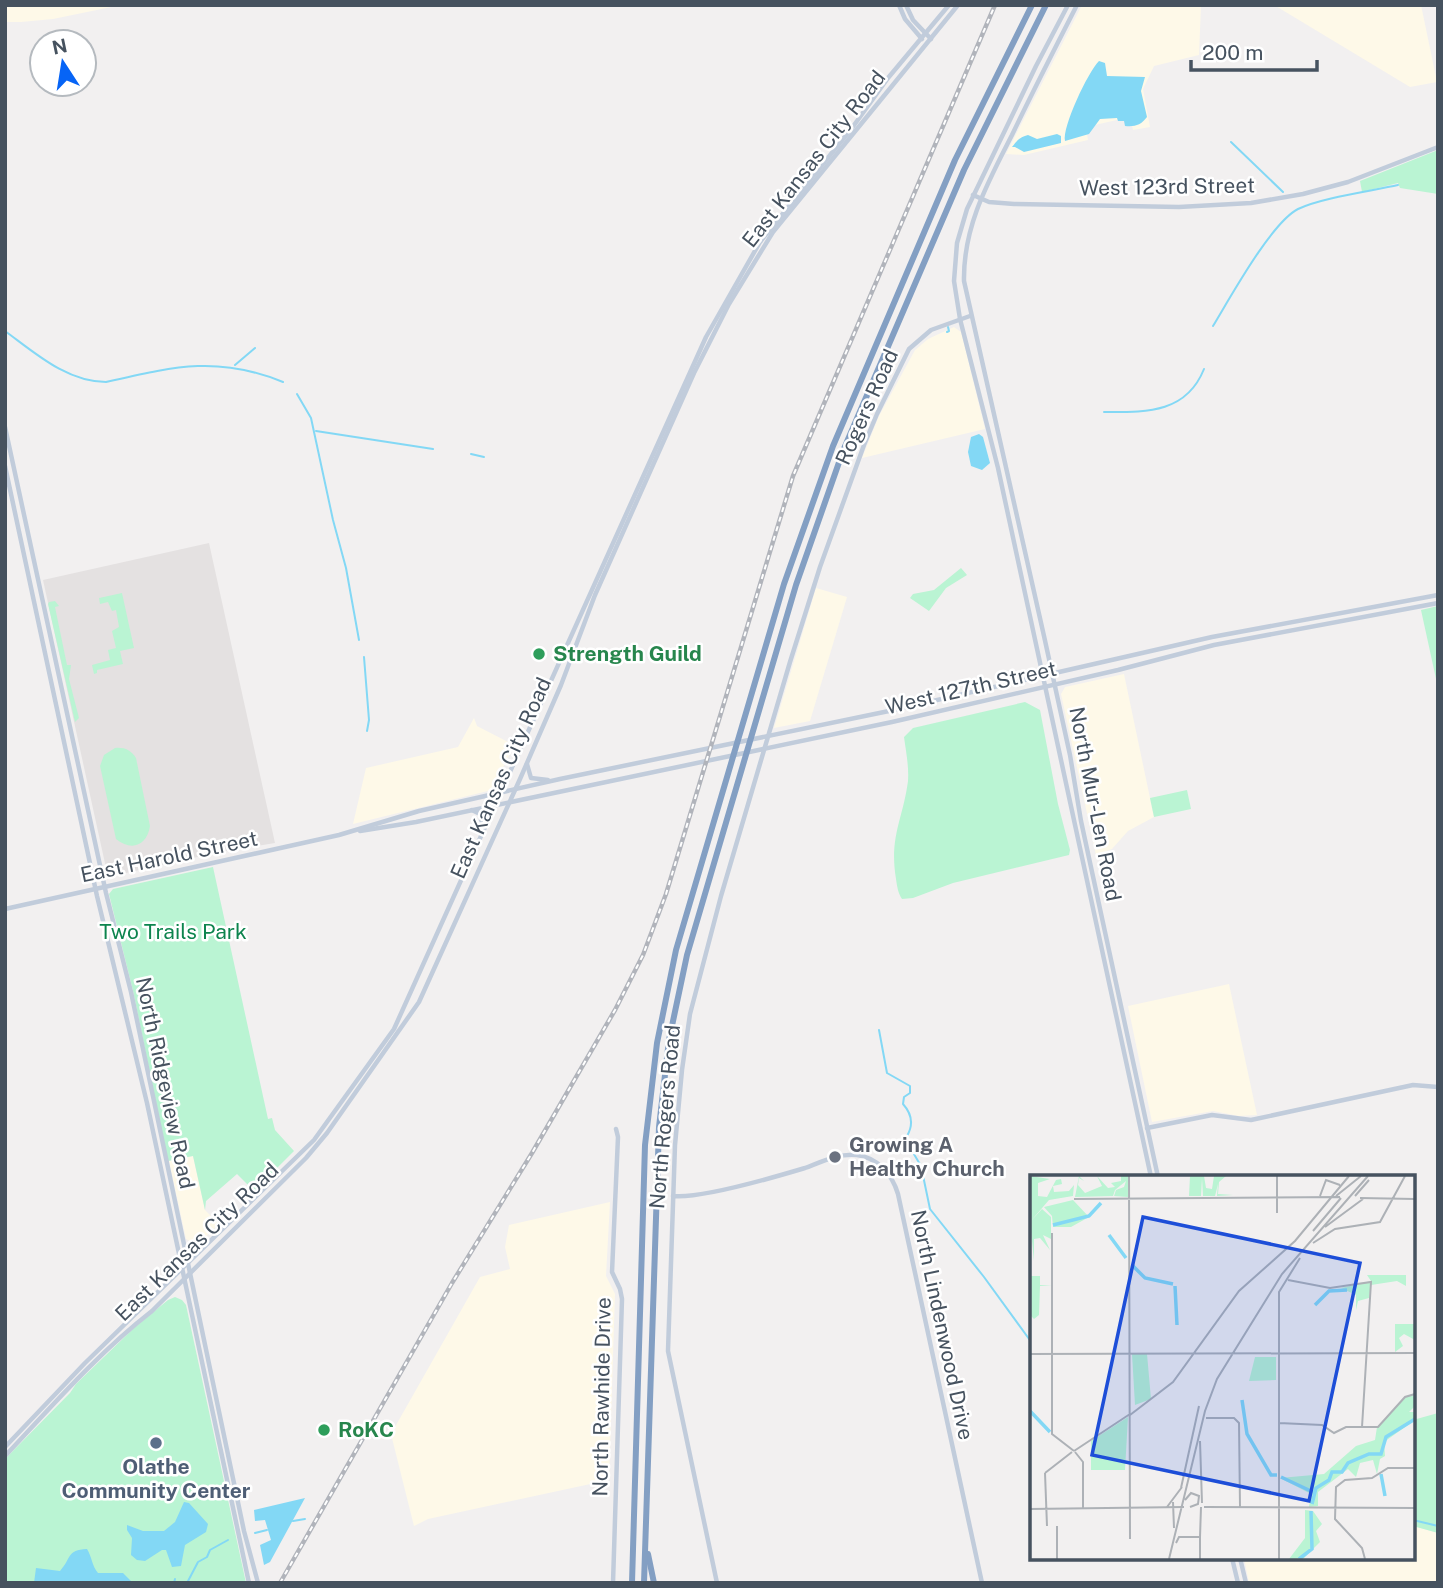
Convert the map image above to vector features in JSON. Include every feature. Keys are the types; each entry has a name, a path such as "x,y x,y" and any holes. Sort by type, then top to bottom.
{"highway":[{"path":"630,1583 634,1545 645,1145 657,1043 676,950 788,573 833,446 955,160 1032,5"},
{"path":"645,1583 658,1139 669,1040 687,955 796,585 843,451 964,170 1046,5"},
{"path":"646,1542 654,1583"}],"main road":[{"path":"899,5 905,19 922,39 929,41"},
{"path":"906,5 913,20 929,41"},
{"name":"East Kansas City Road","path":"5,1447 85,1363 314,1140 394,1029 689,371 725,302 760,242 949,5"},
{"name":"East Kansas City Road","path":"5,1456 69,1389 190,1274 318,1144 413,1011 510,801 561,685 595,595 694,373 729,304 773,232 958,5"},
{"name":"North Mur-Len Road","path":"1068,5 973,195 963,221 955,256 954,281 960,319 998,468 1151,1175"},
{"name":"North Mur-Len Road","path":"1077,5 981,199 968,235 964,281 1055,684 1083,833 1158,1175"},
{"name":"West 123rd Street","path":"973,195 1005,204 1168,207 1251,203 1303,194 1348,182 1438,147"},
{"name":"Rogers Road","path":"828,543 877,415 905,355 931,330 970,316"},
{"name":"North Ridgeview Road","path":"5,426 104,888 134,1008 244,1531 258,1583"},
{"name":"North Ridgeview Road","path":"5,466 249,1583"},
{"name":"North Rogers Road","path":"717,1583 669,1362 676,1119 690,1014 727,873 828,543"},
{"name":"West 127th Street","path":"515,789 890,712 1248,629 1438,595"},
{"name":"West 127th Street","path":"510,801 780,746 1118,670 1213,645 1438,603"},
{"path":"526,764 528,776 533,780 560,779"},
{"name":"East Harold Street","path":"339,835 419,811 515,789"},
{"name":"East Harold Street","path":"5,909 339,835 416,822 510,801"},
{"path":"471,810 480,814 483,828"},
{"path":"1140,1130 1212,1115 1251,1121 1413,1086 1438,1087"},
{"name":"North Rawhide Drive","path":"613,1583 622,1301 621,1289 612,1272 618,1137 616,1129"},
{"name":"North Lindenwood Drive","path":"673,1196 686,1196 767,1179 844,1156 866,1157 885,1169 898,1194 982,1583"},
{"path":"1232,1560 1238,1583"},
{"path":"1240,1560 1246,1583"}],"shaded area":[{"path":"5,5 121,5 53,19 5,22"},
{"path":"1082,5 1201,5 1199,55 1154,66 1143,89 1150,127 1133,130 1130,117 1086,127 1088,140 1024,155 1006,154"},
{"path":"1274,5 1421,5 1437,82 1410,87"},
{"path":"954,327 961,332 985,429 862,458 879,416 915,350 928,339"},
{"path":"209,543 275,843 220,852 108,877 43,580"},
{"path":"816,588 847,597 810,721 774,728"},
{"path":"1124,674 1154,817 1128,831 1112,849 1096,855 1061,694 1065,687"},
{"path":"474,718 477,726 514,745 492,790 353,824 366,768 458,747"},
{"path":"1229,984 1257,1115 1239,1116 1213,1111 1152,1122 1128,1006"},
{"path":"193,1156 205,1210 219,1224 200,1242 193,1243 186,1239 169,1161"},
{"path":"610,1202 606,1276 615,1294 609,1480 428,1519 414,1526 391,1434 480,1277 510,1269 505,1247 509,1225"},
{"path":"1415,1527 1438,1533 1438,1583 1249,1583 1244,1560 1415,1560"}],"green space":[{"path":"1438,150 1438,194 1400,188 1398,183 1362,192 1360,181"},
{"path":"961,568 967,575 946,588 929,611 910,598 913,594 934,590"},
{"path":"122,593 134,648 120,651 123,664 97,670 94,674 92,665 110,660 108,650 116,648 112,631 119,627 116,610 112,611 108,602 100,604 99,598"},
{"path":"55,601 59,606 55,607 67,665 71,665 69,679 79,718 75,722 48,604"},
{"path":"1438,606 1438,688 1421,610"},
{"path":"1025,702 1040,710 1069,855 953,883 913,898 902,899 897,884 894,851 908,781 904,737 913,728"},
{"path":"115,748 127,750 136,758 150,826 146,838 133,846 116,839 100,766 104,755"},
{"path":"1187,790 1191,809 1154,817 1150,798"},
{"name":"Two Trails Park","path":"213,867 268,1119 272,1118 275,1130 294,1151 254,1191 237,1174 206,1201 205,1210 193,1156 168,1161 133,991 109,894 113,889"},
{"path":"175,1297 186,1305 246,1583 5,1583 5,1459 134,1328"},
{"path":"1438,1413 1438,1533 1415,1527 1415,1419"}],"water":[{"path":"1099,61 1105,63 1107,76 1145,77 1141,91 1147,117 1140,124 1132,126 1125,126 1124,121 1118,121 1117,118 1100,119 1089,134 1065,141 1077,100"},
{"path":"1057,134 1061,136 1061,143 1024,152 1012,147 1028,135 1037,139"},
{"path":"979,434 983,437 990,463 982,470 971,466 968,452 971,437"},
{"path":"305,1498 270,1562 264,1565 260,1545 271,1540 265,1520 255,1521 254,1510"},
{"path":"184,1502 189,1503 208,1524 206,1532 185,1545 181,1566 172,1567 166,1550 145,1561 137,1560 131,1555 132,1538 127,1525 143,1531 164,1531 175,1522"},
{"path":"87,1549 98,1573 123,1573 133,1583 34,1583 36,1568 60,1571 72,1553"}],"waterway":[{"path":"1231,142 1283,192"},
{"path":"1213,326 1252,262 1287,217 1298,209 1319,201 1398,185"},
{"path":"947,332 948,327"},
{"path":"5,331 52,365 92,381 106,382 174,368 215,366 237,368 283,382"},
{"path":"235,365 255,348"},
{"path":"1104,412 1149,410 1175,402 1187,395 1204,369"},
{"path":"297,394 311,418 346,568 359,640"},
{"path":"316,431 433,449"},
{"path":"471,454 484,457"},
{"path":"364,657 369,720 367,731"},
{"path":"879,1030 887,1073 910,1086 910,1093 904,1097 903,1104 911,1119 908,1144 921,1166 930,1209 1030,1340"},
{"path":"293,1521 305,1519"},
{"path":"1415,1520 1438,1526"},
{"path":"255,1533 267,1530"},
{"path":"187,1583 198,1562 207,1557 210,1550 228,1540"},
{"path":"174,1583 175,1579"}],"railway":[{"path":"280,1583 452,1283 615,1010 643,955 666,894 793,476 995,5"}],"place":[{"name":"Strength Guild","path":"539,654"},
{"name":"Growing A Healthy Church","path":"835,1157"},
{"name":"RoKC","path":"324,1430"},
{"name":"Olathe Community Center","path":"156,1443"}]}
